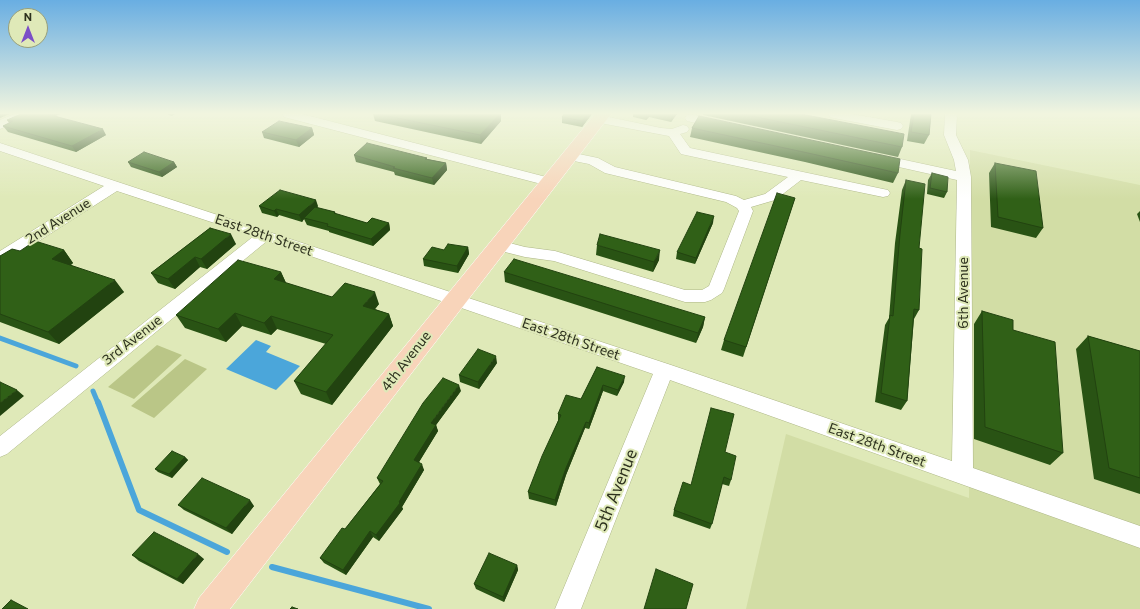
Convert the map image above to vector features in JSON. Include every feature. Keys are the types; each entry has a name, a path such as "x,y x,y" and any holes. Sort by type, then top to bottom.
{"main road":[{"name":"4th Avenue","path":"210,609 580,142"}],"street":[{"path":"397,142 548,182"},
{"path":"680,142 686,151 882,193"},
{"name":"6th Avenue","path":"953,142 961,160 964,177 962,475"},
{"name":"East 28th Street","path":"0,147 664,370 1140,537"},
{"path":"862,155 964,177"},
{"path":"498,245 525,252 555,256 685,296 705,296 716,289 746,211 742,205 731,199 610,170 593,162 569,156"},
{"path":"742,205 770,197 799,175"},
{"name":"2nd Avenue","path":"0,258 116,185"},
{"name":"3rd Avenue","path":"0,448 265,235"},
{"name":"5th Avenue","path":"568,609 664,370"}],"shaded area":[{"path":"970,150 1140,185 1140,609 746,609 786,434 969,498"},
{"path":"157,345 182,355 134,399 108,387"},
{"path":"185,359 207,369 154,418 131,406"}],"water":[{"path":"256,340 271,346 266,352 300,366 276,390 226,369"}],"building":[{"path":"60,142 79,142 72,146"},
{"path":"759,142 822,142 900,159 898,173"},
{"path":"880,142 903,142 902,147"},
{"path":"367,143 427,158 425,159 446,163 432,178 393,168 395,167 354,155"},
{"path":"144,152 174,162 159,172 128,162"},
{"path":"995,163 1036,171 1043,228 998,217"},
{"path":"932,173 948,177 947,192 930,188"},
{"path":"906,180 925,184 919,248 922,249 919,310 914,309 907,401 881,393 890,315 893,316"},
{"path":"280,190 316,200 299,215 276,209 274,211 259,206"},
{"path":"777,193 795,198 746,347 724,340"},
{"path":"315,207 367,223 372,218 389,223 371,239 327,226 328,224 304,218"},
{"path":"697,212 714,216 696,258 677,252"},
{"path":"210,228 231,234 201,259 195,257 168,279 151,273"},
{"path":"600,234 660,250 654,262 597,245"},
{"path":"35,241 64,250 52,259 115,280 48,332 0,314 0,256 12,249 20,251"},
{"path":"448,244 468,247 457,266 423,259 432,247 444,250"},
{"path":"514,259 705,317 698,333 504,272"},
{"path":"238,260 281,272 274,279 332,297 345,283 375,292 363,306 389,314 326,392 294,381 333,335 271,316 264,323 235,313 218,329 176,315"},
{"path":"982,311 1013,320 1013,330 1055,342 1063,453 985,427"},
{"path":"1088,336 1140,351 1140,478 1109,468"},
{"path":"478,349 496,356 478,382 459,375"},
{"path":"597,367 625,376 618,390 603,385 589,423 586,422 566,468 555,500 528,492 542,456 561,415 558,414 566,395 581,399"},
{"path":"443,378 459,385 431,423 436,425 414,460 422,464 399,502 400,503 376,535 370,531 343,570 320,558 342,528 345,529 383,481 377,478 423,403"},
{"path":"0,382 17,390 0,403"},
{"path":"711,408 734,414 725,452 736,456 731,480 724,477 712,524 674,510 683,482 691,485"},
{"path":"172,451 185,457 169,474 155,469"},
{"path":"202,478 250,500 226,528 178,505"},
{"path":"154,532 198,554 177,579 132,555"},
{"path":"489,553 517,565 503,597 474,584"},
{"path":"656,569 693,584 686,609 644,609"},
{"path":"11,600 28,609 2,609"}],"waterway":[{"path":"0,338 76,366"},
{"path":"93,391 98,403"},
{"path":"98,402 139,510 227,552"},
{"path":"272,567 429,609"}]}
